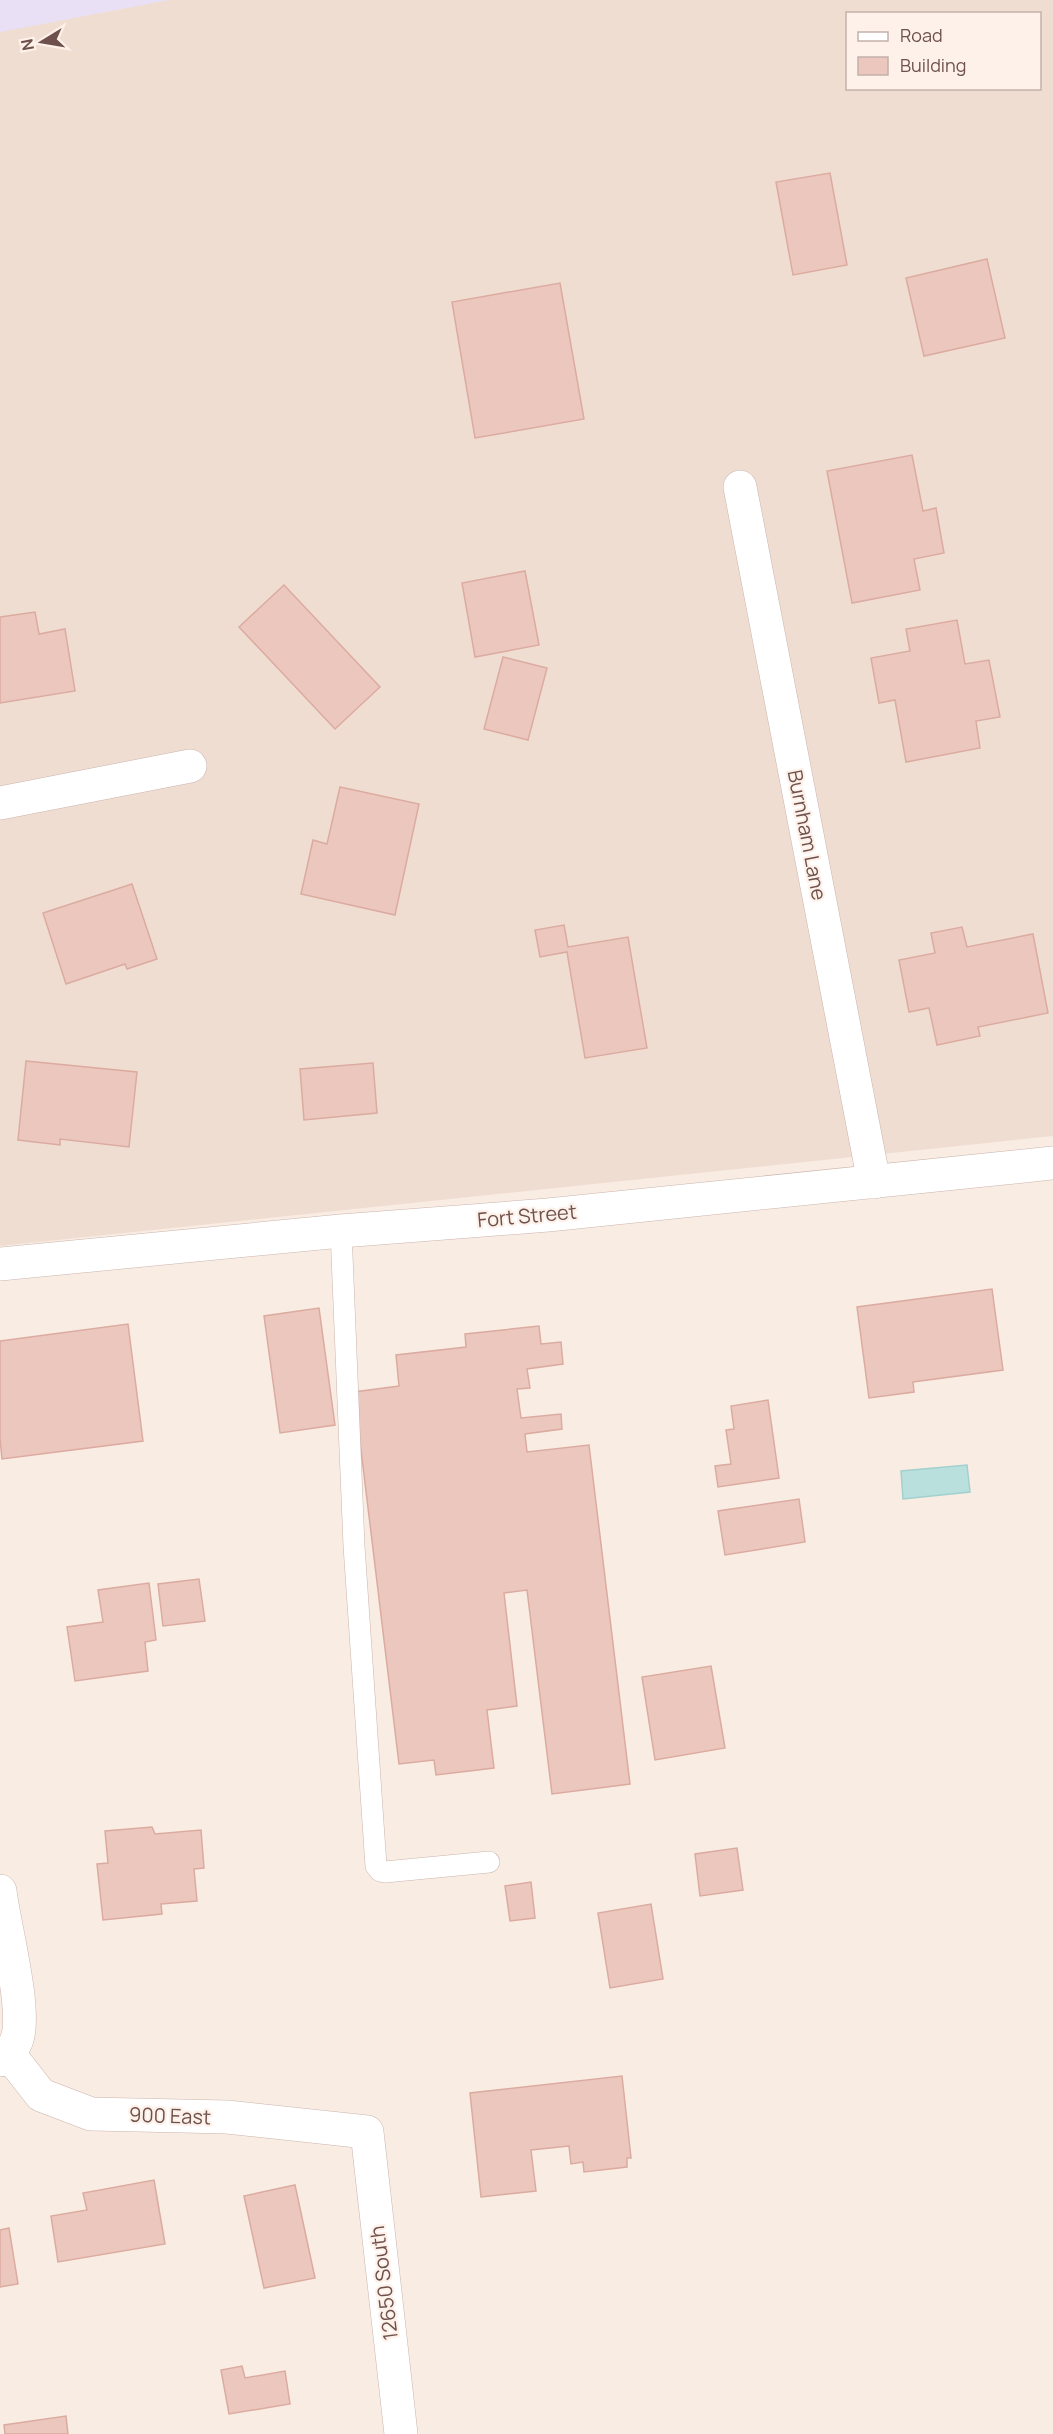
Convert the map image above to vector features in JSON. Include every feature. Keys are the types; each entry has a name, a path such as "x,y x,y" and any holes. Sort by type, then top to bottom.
{"street":[{"name":"Burnham Lane","path":"740,487 874,1182"},
{"path":"0,804 190,766"},
{"name":"Fort Street","path":"0,1264 341,1231 548,1215 1053,1163"},
{"path":"0,1892 20,2018 17,2039 4,2056"},
{"name":"900 East","path":"4,2056 41,2095 91,2114 226,2117 366,2132"},
{"name":"12650 South","path":"366,2132 400,2434"}],"lane":[{"path":"341,1231 354,1546 376,1866 380,1871 385,1872 489,1862"}],"shaded area":[{"path":"0,0 1053,0 1053,1136 0,1246"},
{"path":"0,0 169,0 0,32"}],"water":[{"path":"967,1465 970,1492 903,1499 901,1471"}],"building":[{"path":"830,173 847,265 793,275 776,182"},
{"path":"987,259 1005,338 924,356 906,278"},
{"path":"560,283 584,419 475,438 452,302"},
{"path":"912,455 923,511 936,508 944,553 914,559 920,590 852,603 827,471"},
{"path":"525,571 539,645 475,657 462,583"},
{"path":"284,585 380,687 335,729 239,627"},
{"path":"35,612 39,634 65,629 75,691 0,703 0,617"},
{"path":"957,620 965,664 989,660 1000,717 976,721 980,748 906,762 895,700 879,703 871,658 910,651 906,629"},
{"path":"503,657 547,668 528,740 484,729"},
{"path":"340,787 419,804 395,915 301,894 313,840 327,844"},
{"path":"132,884 157,959 127,969 125,964 66,984 43,913"},
{"path":"564,925 568,947 628,937 647,1048 585,1058 567,952 540,957 535,930"},
{"path":"962,927 967,947 1033,934 1048,1013 978,1027 980,1036 937,1045 929,1008 909,1012 899,960 935,953 931,933"},
{"path":"26,1061 137,1072 129,1147 60,1139 60,1145 18,1140"},
{"path":"373,1063 377,1113 304,1120 300,1069"},
{"path":"992,1289 1003,1370 913,1382 914,1392 869,1398 857,1307"},
{"path":"319,1308 335,1425 280,1433 264,1316"},
{"path":"128,1324 143,1441 2,1459 0,1341"},
{"path":"539,1326 541,1344 561,1342 563,1364 527,1369 530,1388 517,1389 521,1418 561,1414 562,1429 525,1434 527,1452 589,1445 630,1784 552,1794 527,1590 504,1593 517,1706 487,1710 494,1768 436,1775 434,1760 399,1764 354,1392 399,1386 396,1355 466,1347 465,1334"},
{"path":"768,1400 779,1478 718,1487 715,1466 731,1464 726,1430 734,1429 731,1406"},
{"path":"799,1499 805,1542 725,1555 718,1511"},
{"path":"199,1579 205,1621 163,1626 158,1584"},
{"path":"149,1583 156,1640 145,1642 148,1671 75,1681 67,1627 103,1622 98,1590"},
{"path":"711,1666 725,1748 655,1760 642,1677"},
{"path":"152,1827 155,1834 201,1830 204,1868 194,1869 197,1901 161,1904 162,1914 103,1920 97,1864 108,1863 105,1831"},
{"path":"737,1848 743,1890 700,1896 695,1854"},
{"path":"531,1882 535,1918 510,1921 505,1886"},
{"path":"651,1904 663,1979 610,1988 598,1913"},
{"path":"622,2076 631,2158 627,2158 627,2167 584,2172 583,2162 571,2164 569,2146 531,2150 536,2191 481,2197 470,2093"},
{"path":"154,2180 165,2244 58,2262 51,2216 87,2210 83,2193"},
{"path":"295,2185 315,2278 264,2288 244,2196"},
{"path":"9,2228 18,2284 0,2287 0,2230"},
{"path":"242,2366 245,2378 285,2371 290,2404 229,2414 221,2370"},
{"path":"66,2416 68,2434 5,2434 4,2425"}]}
